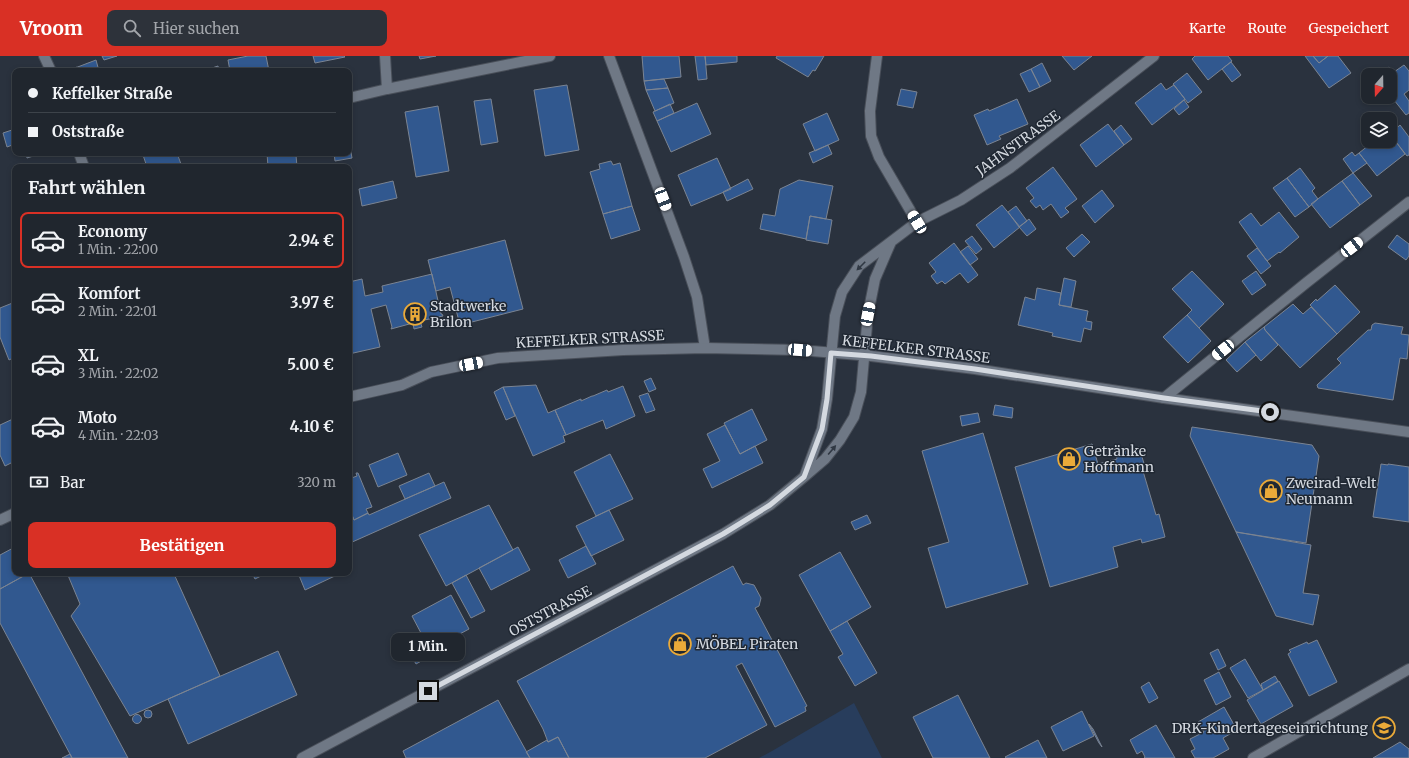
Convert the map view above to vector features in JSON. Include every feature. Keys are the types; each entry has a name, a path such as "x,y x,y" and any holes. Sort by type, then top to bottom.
{"street":[{"path":"44,56 50,68"},
{"path":"386,56 387,89"},
{"path":"352,97 550,56"},
{"path":"609,56 684,257 697,297 705,348"},
{"path":"877,56 870,111 871,136 879,157 917,222"},
{"name":"JAHNSTRASSE","path":"831,353 835,316 842,292 859,266 917,222 962,200 1010,168 1154,56"},
{"path":"1164,398 1409,202"},
{"name":"JAHNSTRASSE","path":"864,356 868,314 875,279 891,242"},
{"name":"KEFFELKER STRASSE","path":"352,396 402,385 431,372 498,358 623,350 705,348 800,350 975,369 1164,398 1409,432"},
{"name":"OSTSTRASSE","path":"804,477 822,429 827,399 831,353"},
{"name":"OSTSTRASSE","path":"302,758 723,534 770,505 825,459 840,440 854,417 861,392 864,356"},
{"path":"0,520 12,514"},
{"path":"1253,758 1409,669"}],"shaded area":[{"path":"854,703 882,758 759,758 772,751"}],"building":[{"path":"102,56 117,56 104,60"},
{"path":"248,56 266,56 268,68 229,68 228,60"},
{"path":"313,56 344,56 345,57 315,63"},
{"path":"419,56 436,56 420,59"},
{"path":"642,56 679,56 681,77 644,81"},
{"path":"695,56 705,56 707,79 698,80"},
{"path":"705,56 737,56 737,62 706,65"},
{"path":"777,56 824,56 815,71 813,70 808,77 776,58"},
{"path":"1062,56 1092,56 1074,70"},
{"path":"1195,56 1228,56 1232,61 1208,80 1192,59"},
{"path":"1305,56 1313,56 1319,63 1328,56 1338,56 1351,73 1329,88"},
{"path":"1313,56 1328,56 1319,63"},
{"path":"96,60 98,68 78,68"},
{"path":"1231,62 1241,75 1232,82 1222,69"},
{"path":"1042,63 1051,81 1040,87 1031,69"},
{"path":"1404,65 1409,71 1409,90 1404,94 1409,101 1409,113 1406,115 1397,104 1397,70"},
{"path":"1031,69 1040,87 1029,92 1020,74"},
{"path":"1187,73 1202,92 1188,103 1173,84"},
{"path":"664,79 668,88 646,90 644,81"},
{"path":"1161,83 1166,90 1174,85 1185,99 1152,125 1135,103"},
{"path":"567,85 579,150 545,156 534,90"},
{"path":"668,88 674,103 655,111 646,90"},
{"path":"901,89 917,92 913,108 897,105"},
{"path":"491,99 498,142 481,145 474,101"},
{"path":"1017,99 1028,124 999,136 1001,139 987,145 974,115 988,109 989,111"},
{"path":"1184,100 1189,107 1179,115 1174,109"},
{"path":"697,103 711,134 671,152 657,121"},
{"path":"670,104 674,113 657,121 653,112"},
{"path":"438,106 449,171 416,177 405,112"},
{"path":"827,113 839,140 815,151 803,124"},
{"path":"1108,124 1124,145 1096,167 1080,145"},
{"path":"1121,125 1132,139 1124,145 1114,131"},
{"path":"1400,125 1409,137 1409,155 1407,156 1397,143 1397,128"},
{"path":"12,130 12,145 7,147 3,133"},
{"path":"1397,143 1405,154 1377,176 1359,153 1365,148 1397,148"},
{"path":"828,145 832,154 813,163 809,153"},
{"path":"1352,152 1355,156 1359,153 1367,163 1353,173 1343,159"},
{"path":"143,156 178,156 181,164 146,164"},
{"path":"267,156 296,156 297,164 268,164"},
{"path":"334,156 352,156 352,158 335,161"},
{"path":"717,158 731,189 691,206 678,175"},
{"path":"611,161 613,165 620,163 632,206 603,214 590,172 600,169 599,164"},
{"path":"1053,167 1077,199 1065,208 1069,212 1061,218 1051,204 1043,210 1040,205 1036,208 1030,201 1034,198 1026,188"},
{"path":"1300,168 1315,188 1312,191 1318,199 1309,207 1287,178"},
{"path":"1353,173 1372,196 1360,205 1342,181"},
{"path":"1287,178 1309,207 1295,217 1273,188"},
{"path":"748,179 753,189 727,201 723,192"},
{"path":"799,180 833,186 826,219 810,216 806,239 760,229 763,214 775,216 780,189"},
{"path":"393,181 397,198 362,206 359,189"},
{"path":"1342,181 1360,205 1330,228 1311,204"},
{"path":"1102,190 1114,206 1095,223 1082,206"},
{"path":"1002,205 1020,227 994,248 976,225"},
{"path":"632,206 640,230 611,239 603,214"},
{"path":"1016,206 1027,221 1019,227 1008,212"},
{"path":"1279,212 1299,237 1280,253 1279,252 1267,261 1239,222 1251,213 1261,226"},
{"path":"810,216 832,220 828,244 806,240"},
{"path":"1029,219 1036,229 1027,236 1019,227"},
{"path":"1082,234 1090,242 1074,257 1066,248"},
{"path":"1397,235 1409,244 1409,256 1406,260 1388,247"},
{"path":"972,236 982,249 976,254 965,241"},
{"path":"505,240 523,309 460,325 450,287 436,291 428,260"},
{"path":"954,243 978,275 968,283 960,273 945,284 942,281 937,284 931,276 936,272 929,263"},
{"path":"968,246 978,259 970,265 960,252"},
{"path":"1257,248 1271,266 1261,274 1247,256"},
{"path":"1192,271 1224,304 1199,328 1187,315 1192,310 1172,289"},
{"path":"1256,271 1266,285 1252,295 1242,281"},
{"name":"Stadtwerke Brilon","path":"432,274 441,314 443,316 420,321 422,327 414,329 413,323 391,329 392,327 386,305 371,309 380,347 352,353 352,281 362,279 365,296 383,292 382,286"},
{"path":"1064,278 1076,281 1071,307 1059,305"},
{"path":"1335,285 1360,312 1337,334 1310,305 1316,299 1317,301"},
{"path":"1037,288 1061,293 1059,305 1088,311 1086,321 1092,322 1091,330 1084,328 1081,342 1052,336 1053,333 1018,325 1025,297 1035,300"},
{"path":"12,303 12,358 9,360 0,337 0,308"},
{"path":"1293,304 1303,314 1311,307 1337,334 1300,368 1265,330 1264,327"},
{"path":"1187,315 1211,341 1188,363 1163,337"},
{"path":"1375,323 1403,327 1401,334 1409,335 1407,359 1400,358 1393,400 1318,388 1317,385 1341,363 1337,359 1368,330 1371,330 1372,325"},
{"path":"1264,327 1278,345 1261,361 1245,342"},
{"path":"1245,342 1256,355 1237,372 1226,360"},
{"path":"651,378 656,389 649,392 644,381"},
{"path":"536,385 548,413 555,410 566,435 563,436 565,442 533,456 503,387"},
{"path":"623,386 635,416 606,429 603,420 566,435 555,410 581,399 581,401 607,390 608,392"},
{"path":"503,387 515,416 506,420 494,392"},
{"path":"648,393 655,410 646,413 639,396"},
{"path":"995,405 1013,408 1012,418 993,415"},
{"path":"752,409 767,440 740,454 724,423"},
{"path":"978,413 980,422 962,426 960,416"},
{"path":"12,419 12,462 5,466 0,455 0,425"},
{"path":"725,425 740,454 755,446 763,463 712,488 703,469 720,461 707,434"},
{"path":"1192,427 1312,445 1319,456 1306,543 1236,532 1190,436"},
{"path":"983,433 1028,584 946,608 928,548 949,542 922,451"},
{"path":"1092,444 1098,464 1117,459 1116,454 1139,447 1146,470 1143,471 1156,515 1159,514 1165,537 1142,543 1141,539 1113,547 1118,567 1050,587 1015,467"},
{"path":"398,453 407,475 378,487 369,465"},
{"path":"610,454 633,499 596,516 574,472"},
{"path":"1381,464 1409,467 1409,522 1373,517"},
{"path":"356,473 358,473 372,507 366,509 368,513 354,520 352,515 352,478 357,476"},
{"path":"429,473 435,486 405,499 399,486"},
{"path":"444,482 451,498 352,542 352,515 354,520 368,513 369,515"},
{"path":"489,505 513,550 446,586 419,535"},
{"path":"609,510 624,540 591,556 576,526"},
{"path":"867,515 871,523 855,530 851,522"},
{"path":"1236,532 1311,545 1303,593 1319,595 1313,625 1276,616"},
{"path":"586,546 596,564 568,578 559,560"},
{"path":"518,547 530,570 491,590 479,568"},
{"path":"12,549 12,576 24,576 0,589 0,555"},
{"path":"840,552 871,607 830,631 799,575"},
{"name":"MÖBEL Piraten","path":"733,566 743,585 746,583 754,585 761,598 759,606 755,608 807,706 805,707 806,711 775,727 742,663 736,666 767,725 705,758 569,758 558,737 548,742 543,729 517,681"},
{"path":"466,575 485,611 471,618 452,583"},
{"path":"24,576 31,576 128,758 72,758 0,623 0,589"},
{"path":"68,576 175,576 220,676 130,716 71,616 80,604"},
{"path":"254,576 261,576 255,579"},
{"path":"299,576 335,576 305,590"},
{"path":"451,595 469,629 430,650 412,616"},
{"path":"847,621 877,673 855,686 838,657 843,654 830,631"},
{"path":"424,639 432,655 416,664 407,648"},
{"path":"1317,640 1337,682 1309,696 1288,654 1291,652 1289,650 1307,642 1308,644"},
{"path":"1218,649 1226,666 1218,670 1210,653"},
{"path":"278,651 297,695 188,744 168,699"},
{"path":"1245,659 1263,690 1248,698 1230,668"},
{"path":"1219,672 1231,697 1216,705 1204,680"},
{"path":"1275,676 1278,681 1263,690 1261,684"},
{"path":"1279,681 1293,706 1261,724 1247,700"},
{"path":"1149,682 1158,698 1149,703 1141,687"},
{"path":"958,695 990,758 933,758 913,717"},
{"path":"498,700 530,758 406,758 403,751"},
{"path":"1224,707 1237,730 1223,738 1229,749 1213,758 1195,758 1191,751 1195,749 1190,739 1204,732 1198,722"},
{"path":"148,710 151,711 151,717 148,718 145,717 144,714 145,711"},
{"path":"1082,711 1094,736 1063,751 1051,727"},
{"path":"137,714 142,719 137,724 132,719"},
{"path":"1089,724 1093,729 1102,747 1099,743"},
{"path":"1156,725 1175,758 1144,758 1145,757 1142,751 1137,754 1130,740"},
{"path":"558,737 569,758 530,758 526,752 547,740 548,742"},
{"path":"1038,740 1047,758 1005,757"},
{"path":"1400,742 1409,749 1409,758 1373,758"},
{"path":"70,754 72,758 62,758"}],"place":[{"name":"Stadtwerke Brilon","path":"415,314"},
{"name":"Getränke Hoffmann","path":"1069,459"},
{"name":"Zweirad-Welt Neumann","path":"1271,491"},
{"name":"MÖBEL Piraten","path":"680,644"},
{"name":"DRK-Kindertageseinrichtung","path":"1384,728"}],"route":[{"path":"428,691 723,534 770,505 804,477 822,429 827,399 831,353 871,356 975,369 1164,398 1270,412"}]}
